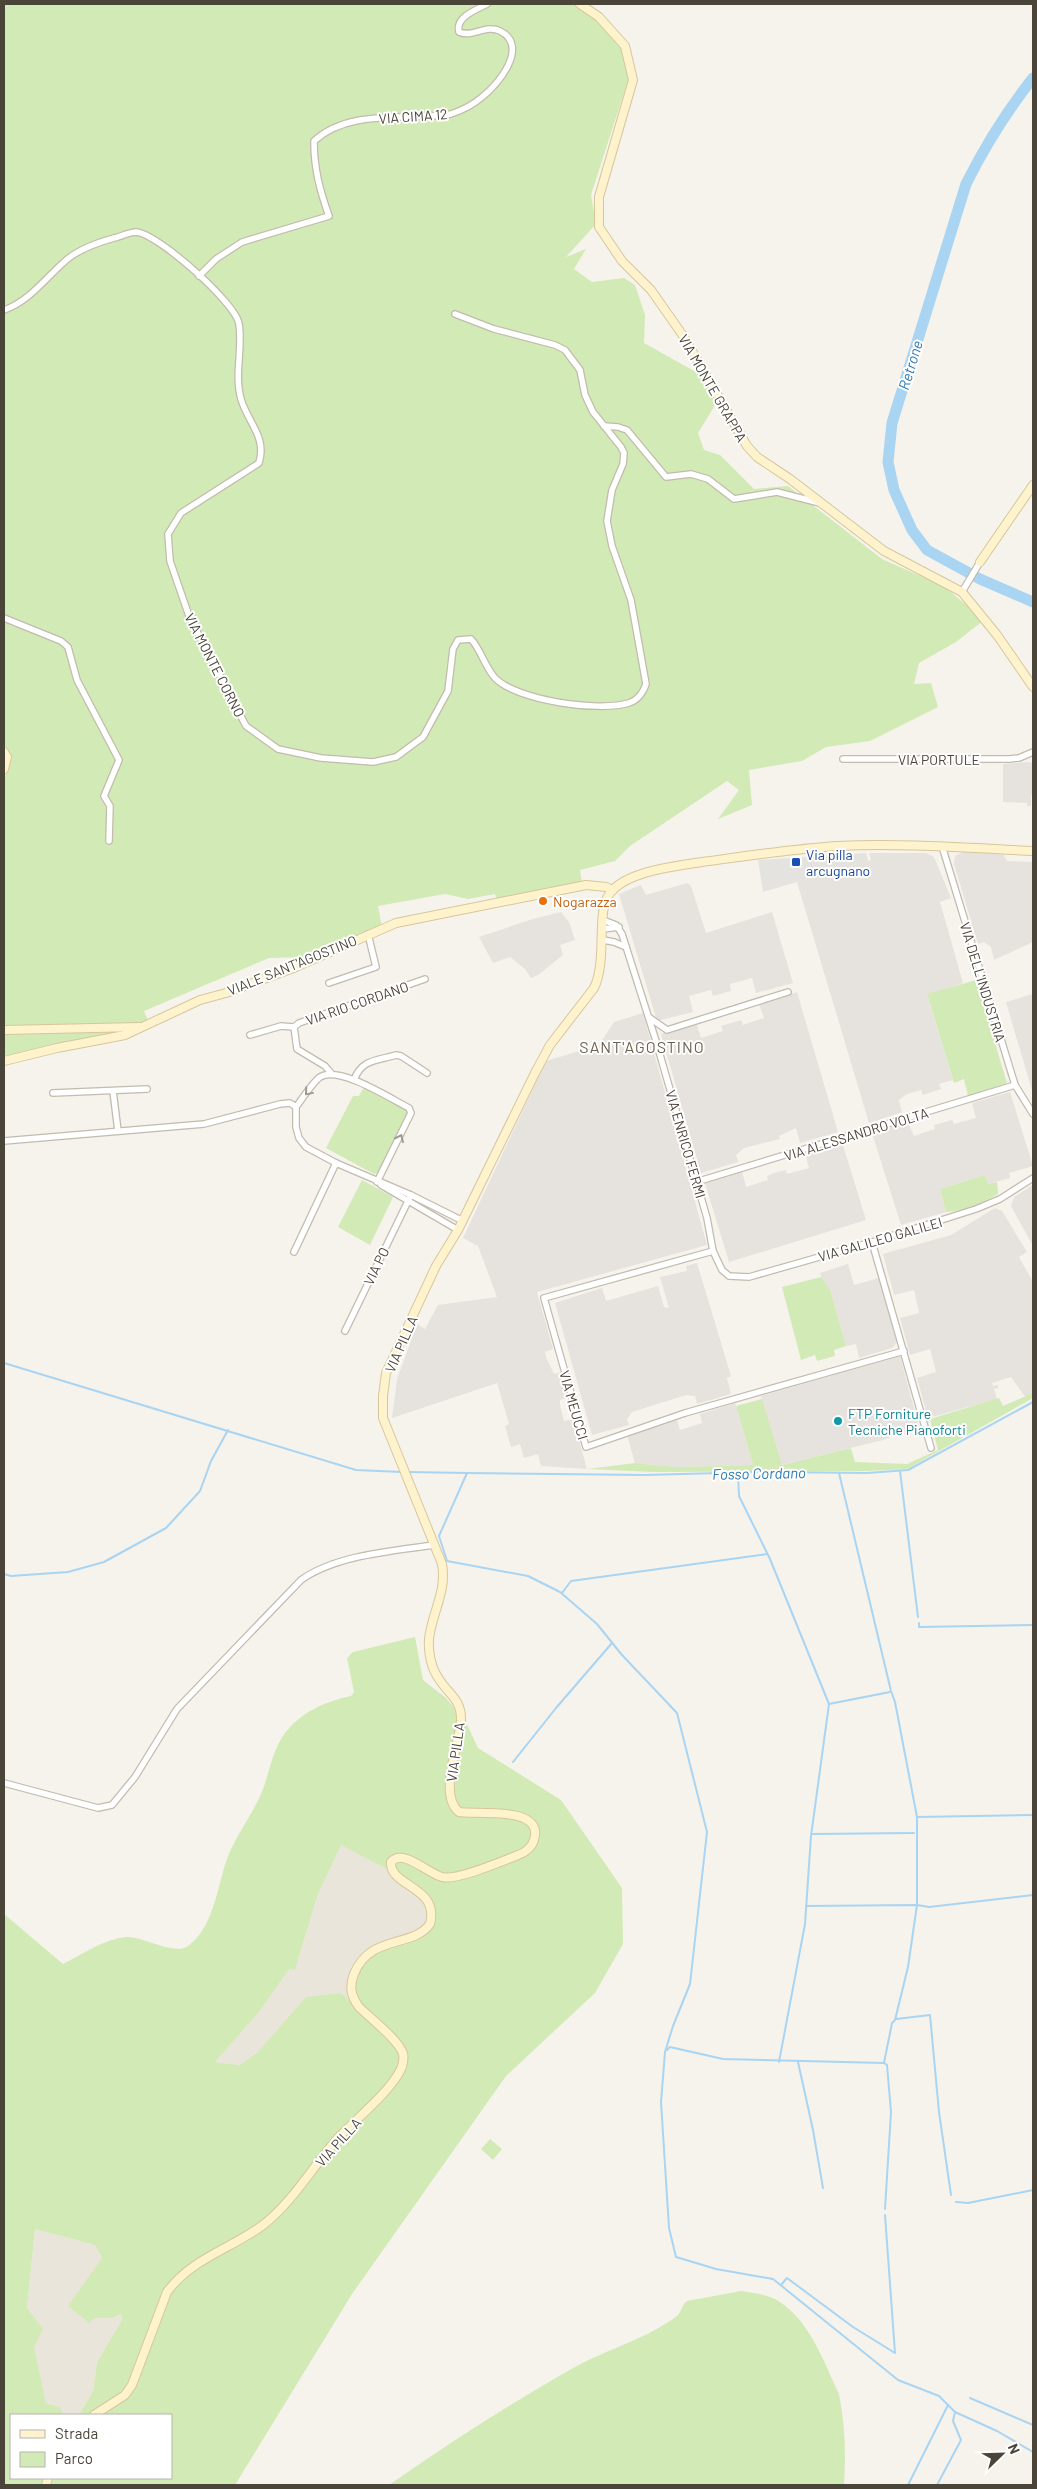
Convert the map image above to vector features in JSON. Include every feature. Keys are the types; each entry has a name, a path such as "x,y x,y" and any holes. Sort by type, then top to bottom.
{"main road":[{"name":"VIA MONTE GRAPPA","path":"580,4 599,17 625,46 633,80 600,197 599,227 622,261 651,290 684,337 747,446 757,457 884,551 962,592 997,635 1033,687"},
{"path":"980,562 1033,485"},
{"path":"4,752 6,762 4,769"},
{"path":"586,885 607,898 613,890 643,873 747,856 838,846 942,846 1033,851"},
{"name":"VIALE SANT'AGOSTINO","path":"4,1061 125,1035 200,1000 226,993 296,967 396,923 586,885 613,890"},
{"name":"VIA PILLA","path":"96,2414 125,2395 132,2385 165,2298 176,2280 204,2259 261,2227 285,2206 321,2158 373,2104 402,2068 403,2054 399,2045 359,2007 351,1993 355,1971 370,1952 421,1932 430,1924 431,1908 423,1894 395,1875 391,1862 394,1858 401,1857 434,1874 449,1878 522,1854 534,1841 535,1834 532,1826 520,1816 511,1813 459,1812 454,1808 451,1800 450,1785 461,1720 460,1707 450,1690 439,1680 430,1660 429,1639 443,1588 444,1575 408,1477 383,1418 382,1396 386,1374 436,1266 458,1230 550,1046 594,988 599,978 603,920 607,898"},
{"path":"4,1030 141,1027"}],"street":[{"name":"VIA CIMA 12","path":"199,276 216,259 242,242 329,216 317,183 314,141 325,131 359,120 451,114 465,109 482,97 497,82 512,54 511,43 507,35 498,30 488,28 464,34 459,32 457,27 460,20 487,4"},
{"name":"VIA MONTE CORNO","path":"4,310 17,305 64,262 80,251 136,232 150,238 199,276 230,306 239,322 238,364 241,399 263,452 259,463 181,512 168,534 170,561 189,616 246,726 278,749 321,758 373,762 396,757 423,737 448,691 453,649 458,640 464,638 471,639 478,646 495,678 531,697 596,708 630,703 640,696 646,684 632,609 612,546 607,521 612,490 623,464 624,453 592,412 585,395 580,370 565,350 555,345 494,329 456,314"},
{"path":"604,426 627,430 666,477 691,474 708,479 734,498 777,492 823,504"},
{"path":"962,592 980,562"},
{"path":"4,618 61,641 68,647 77,680 119,760 104,796 110,806 108,841"},
{"name":"VIA PORTULE","path":"843,759 1009,759 1019,758 1033,752"},
{"name":"VIA DELL'INDUSTRIA","path":"942,846 1015,1086 1033,1114"},
{"path":"603,920 619,927"},
{"path":"603,929 619,927"},
{"name":"VIA ENRICO FERMI","path":"619,927 650,1018 696,1182 713,1251 722,1270"},
{"path":"329,983 376,967 368,934"},
{"path":"603,940 626,947"},
{"name":"VIA RIO CORDANO","path":"378,1182 411,1113 410,1108 354,1080 331,1073 325,1066 297,1049 294,1028 304,1020 425,979"},
{"path":"650,1018 667,1030 788,992"},
{"path":"250,1035 281,1026 294,1028"},
{"path":"354,1080 358,1068 364,1064 396,1055 401,1056 427,1073"},
{"path":"331,1073 320,1077 296,1107 296,1127 299,1138 306,1147 336,1164 462,1221"},
{"name":"VIA ALESSANDRO VOLTA","path":"696,1182 1015,1086"},
{"path":"53,1093 147,1089"},
{"path":"113,1091 118,1131"},
{"path":"4,1141 204,1124 280,1104 290,1103 296,1107"},
{"path":"294,1252 336,1164"},
{"name":"VIA GALILEO GALILEI","path":"722,1270 729,1276 749,1277 872,1242 976,1210 1000,1199 1033,1178"},
{"path":"410,1198 458,1230"},
{"name":"VIA PO","path":"345,1331 410,1198"},
{"path":"446,1223 449,1215"},
{"path":"872,1242 931,1448"},
{"name":"VIA MEUCCI","path":"713,1251 544,1298 586,1447 685,1413 904,1351"},
{"path":"4,1783 98,1808 112,1805 135,1777 177,1710 301,1580 321,1568 374,1553 434,1545"}],"shaded area":[{"path":"1033,763 1033,800 1031,793 1031,806 1027,806 1027,803 1003,802 1003,764"},
{"path":"965,851 1003,854 1007,861 1033,862 1033,942 994,960 991,947 984,942 978,944 954,864 955,856"},
{"path":"866,853 868,861 763,892 758,860"},
{"path":"869,853 926,853 934,857 951,898 940,902 963,983 927,995 953,1080 939,1084 941,1089 923,1095 921,1090 907,1094 899,1100 902,1112 869,1123 797,882 871,860"},
{"path":"687,883 691,886 706,933 772,912 793,983 756,993 752,978 730,984 731,991 713,996 711,990 689,996 693,1012 657,1021 619,894 641,885 646,895"},
{"path":"561,912 569,922 575,940 560,945 563,955 538,975 531,978 525,969 510,957 493,963 479,937 533,919"},
{"path":"797,992 838,1132 800,1143 796,1128 779,1136 780,1139 744,1148 736,1155 738,1162 701,1173 661,1034 696,1022 701,1038 723,1031 721,1026 741,1020 743,1025 764,1018 759,1004"},
{"path":"1033,994 1033,1094 1006,1002"},
{"path":"643,1013 707,1245 537,1292 553,1349 545,1352 546,1357 554,1374 562,1372 570,1397 560,1400 564,1421 573,1419 587,1469 541,1466 538,1454 524,1458 520,1444 511,1447 505,1426 509,1424 497,1383 392,1418 397,1379 417,1324 425,1329 438,1305 497,1297 478,1246 463,1238 546,1061 599,1045 614,1022"},
{"path":"1010,1092 1033,1166 1009,1173 1010,1178 988,1184 985,1175 940,1189 946,1212 901,1225 872,1133 908,1122 914,1136 935,1129 934,1125 952,1120 954,1124 976,1118 972,1103"},
{"path":"842,1142 866,1220 729,1262 705,1183 742,1171 746,1187 768,1180 767,1176 774,1173 786,1170 787,1174 809,1168 805,1153"},
{"path":"1033,1185 1033,1246 1011,1206 1014,1197"},
{"path":"995,1208 1002,1211 1027,1252 1019,1257 1033,1282 1033,1393 1026,1398 1011,1377 992,1383 993,1386 998,1385 998,1388 994,1389 997,1399 928,1418 917,1378 936,1372 930,1349 910,1355 900,1318 919,1313 914,1290 894,1295 883,1254 951,1235"},
{"path":"697,1263 731,1376 727,1378 731,1394 697,1404 695,1396 686,1395 632,1412 627,1419 629,1425 592,1435 555,1303 602,1288 606,1301 658,1286 664,1307 669,1308 660,1277 687,1271 686,1266"},
{"path":"848,1264 854,1285 879,1278 897,1342 892,1348 859,1358 856,1344 846,1346 830,1289 820,1273"},
{"path":"900,1356 919,1427 883,1440 781,1465 761,1396"},
{"path":"735,1403 753,1465 676,1467 635,1463 627,1435 677,1420 680,1430 702,1423 700,1414"},
{"path":"341,1844 391,1871 421,1895 429,1908 429,1923 354,2006 341,1993 240,2065 215,2062 259,2012 289,1968 295,1970 318,1894"},
{"path":"35,2229 95,2245 102,2258 95,2318 113,2318 121,2314 122,2320 97,2362 93,2391 80,2414 64,2414 60,2407 46,2403 41,2388 27,2308"}],"green space":[{"path":"4,4 574,4 596,19 623,47 629,77 591,195 596,224 566,257 586,249 574,269 592,282 624,278 635,285 645,315 644,343 703,376 717,402 698,433 704,450 720,455 754,489 788,486 882,559 945,587 984,620 956,642 919,663 914,684 931,683 938,707 870,741 826,747 802,761 749,770 752,805 718,819 739,790 727,781 630,846 615,861 580,870 582,883 498,903 495,894 468,899 445,894 378,906 382,928 310,957 269,958 144,1011 148,1021 122,1031 4,1056"},
{"path":"976,980 1007,1083 968,1096 964,1079 954,1083 927,994"},
{"path":"364,1087 406,1109 408,1113 378,1173 374,1174 326,1148 353,1096 359,1096"},
{"path":"985,1175 988,1184 997,1182 998,1194 973,1206 946,1212 940,1189"},
{"path":"362,1180 393,1197 370,1245 338,1227"},
{"path":"821,1277 830,1289 846,1346 834,1350 835,1356 817,1361 815,1355 801,1360 782,1287"},
{"path":"1033,1393 1033,1398 907,1469 868,1471 653,1472 587,1469 635,1463 676,1467 753,1465 736,1406 762,1399 782,1465 851,1448 855,1462 907,1464 938,1450 930,1419 999,1398 1003,1406"},
{"path":"415,1637 423,1680 446,1698 465,1720 478,1748 561,1800 622,1888 623,1944 595,1993 506,2076 352,2294 235,2485 4,2485 4,1914 63,1964 118,1938 141,1939 175,1949 188,1946 203,1930 208,1920 228,1856 261,1794 280,1741 293,1724 310,1711 330,1702 351,1696 354,1692 347,1658 353,1652","holes":["341,1845 391,1871 421,1895 430,1917 425,1927 358,1961 351,2001 353,2004 341,1993 306,1997 258,2052 240,2065 215,2062 259,2012 289,1969 295,1970 318,1894","35,2229 95,2245 102,2258 68,2306 89,2323 95,2318 113,2318 121,2314 122,2320 97,2362 93,2391 80,2414 172,2414 172,2479 10,2479 10,2414 64,2414 60,2407 46,2403 34,2347 43,2329 27,2308"]},
{"path":"490,2139 502,2149 493,2160 481,2149"},
{"path":"741,2291 775,2299 787,2307 806,2328 821,2354 839,2394 843,2417 844,2485 389,2485 480,2424 575,2367 665,2324 679,2314 687,2301"}],"waterway":[{"name":"Retrone","path":"1033,78 996,130 966,184 892,423 888,462 894,490 912,530 927,550 980,579 1033,602"},
{"path":"4,1363 356,1470 402,1472"},
{"name":"Fosso Cordano","path":"467,1473 644,1475 758,1472 867,1473 908,1470 1033,1402"},
{"path":"4,1574 11,1576 68,1572 104,1562 166,1528 200,1491 211,1461 228,1430"},
{"path":"900,1471 918,1617"},
{"path":"407,1472 467,1473 439,1536 447,1561 528,1576 560,1592 597,1624 622,1655 677,1713 707,1832 690,1984 665,2052 661,2102 669,2228 676,2257 716,2269 773,2279 898,2380 939,2396 955,2412 953,2421 961,2440 937,2485"},
{"path":"738,1473 739,1496 770,1559 829,1704 811,1836 805,1924 779,2062"},
{"path":"839,1473 895,1702 917,1817"},
{"path":"562,1593 571,1581 767,1554"},
{"path":"919,1623 919,1627 1033,1625"},
{"path":"513,1762 612,1643"},
{"path":"829,1704 890,1692"},
{"path":"1033,1815 917,1817 917,1905 929,1907 1033,1895"},
{"path":"812,1834 914,1833"},
{"path":"806,1906 917,1905 908,1967 895,2020 892,2023 884,2063"},
{"path":"896,2019 930,2015 939,2112 951,2195"},
{"path":"667,2050 670,2047 723,2059 884,2063 887,2065 891,2112 885,2209"},
{"path":"798,2062 823,2188"},
{"path":"956,2202 968,2203 1033,2190"},
{"path":"781,2285 787,2278 853,2327 895,2353 885,2215"},
{"path":"970,2398 1033,2425"},
{"path":"908,2485 948,2405"},
{"path":"955,2412 997,2431 1033,2452"}],"place":[{"name":"Via pilla arcugnano","path":"796,862"},
{"name":"Nogarazza","path":"543,901"},
{"name":"FTP Forniture Tecniche Pianoforti","path":"838,1421"}],"district":[{"name":"SANT'AGOSTINO","path":"642,1046"}]}
